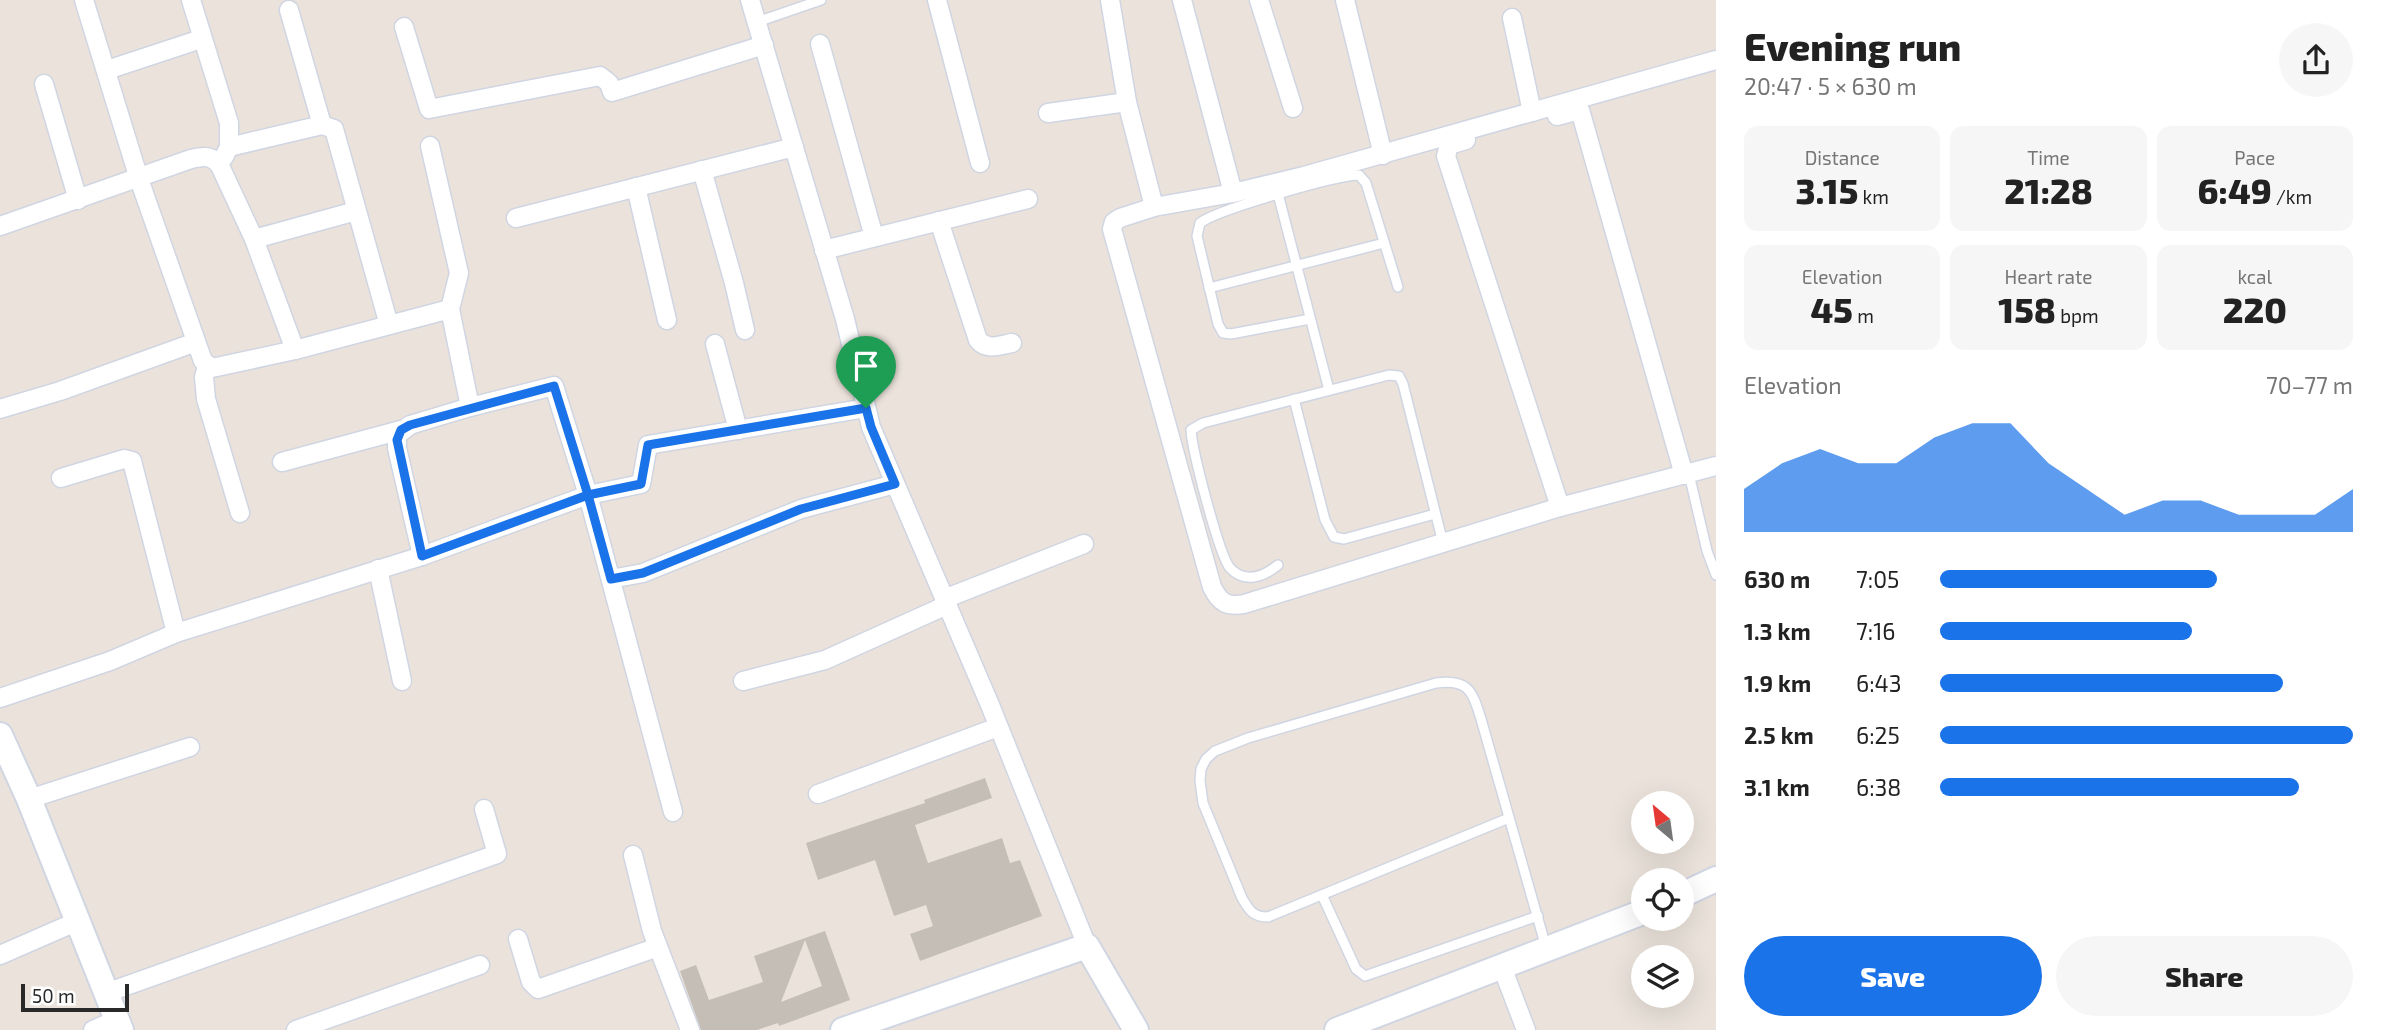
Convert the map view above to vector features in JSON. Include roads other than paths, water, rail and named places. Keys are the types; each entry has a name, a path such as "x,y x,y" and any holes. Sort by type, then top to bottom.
{"street":[{"path":"84,0 139,179 196,342 207,366 220,367 295,350 450,309"},
{"path":"191,0 229,123 229,147 220,166"},
{"path":"750,0 845,319 871,427 1087,946 1136,1030"},
{"path":"937,0 979,163"},
{"path":"1110,0 1127,102 1154,207"},
{"path":"1182,0 1233,193"},
{"path":"1259,0 1293,108"},
{"path":"1345,0 1382,155"},
{"path":"289,10 322,125"},
{"path":"1512,18 1532,112"},
{"path":"404,27 429,109 600,76 609,83 612,92 764,45"},
{"path":"107,70 201,39"},
{"path":"820,44 874,237"},
{"path":"1716,60 1382,155 1233,193 1154,207 1120,218 1114,222 1112,229 1212,587 1223,603 1231,606 1244,604 1560,507 1716,466"},
{"path":"44,84 78,200"},
{"path":"1048,113 1127,102"},
{"path":"1560,507 1446,156 1446,148 1453,143 1580,110 1686,474"},
{"path":"229,147 322,125 331,126 337,132 356,211 389,325"},
{"path":"430,146 459,273 450,309 470,407"},
{"path":"516,218 794,147"},
{"path":"0,226 202,156 215,160 254,240 295,350"},
{"path":"702,170 745,330"},
{"path":"636,187 667,320"},
{"path":"824,250 1028,199"},
{"path":"254,240 356,211"},
{"path":"939,221 978,340 985,347 1012,343"},
{"path":"0,409 60,391 196,342"},
{"path":"715,344 738,430"},
{"path":"207,366 204,377 205,400 240,513"},
{"path":"282,462 401,430 470,407 554,386 588,495 673,812"},
{"path":"0,698 110,661 176,633 422,556 588,495 641,484 648,445 866,408"},
{"path":"401,430 397,435 397,448 422,556"},
{"path":"61,478 124,459 132,461 176,633"},
{"path":"611,579 643,573 801,509 895,484"},
{"path":"743,681 825,660 946,602 1084,544"},
{"path":"378,569 402,681"},
{"path":"818,794 998,727"},
{"path":"0,735 29,799 119,1025 93,1030"},
{"path":"29,799 190,747"},
{"path":"106,993 497,854 484,809"},
{"path":"633,855 647,918 690,1030"},
{"path":"1694,889 1716,879"},
{"path":"1337,1030 1631,917"},
{"path":"0,955 78,921"},
{"path":"518,939 531,982 538,989 658,947"},
{"path":"843,1030 1087,946"},
{"path":"296,1030 480,965"},
{"path":"1502,967 1527,1030"}],"lane":[{"path":"757,22 821,0"},
{"path":"1310,319 1226,334 1220,328 1209,288 1197,236 1200,223 1212,216 1278,194 1359,175 1366,183 1398,287"},
{"path":"1278,194 1329,390"},
{"path":"1209,288 1384,243"},
{"path":"1278,565 1262,576 1246,578 1230,568 1222,554 1210,514 1191,430 1203,423 1389,374 1399,376 1403,384 1443,543"},
{"path":"1294,399 1325,520 1334,537 1344,538 1435,514"},
{"path":"1686,474 1716,575"},
{"path":"1509,818 1268,917 1257,917 1242,898 1203,803 1201,769 1206,759 1215,751 1248,738 1436,682 1462,683 1476,702 1547,949"},
{"path":"1322,895 1356,969 1366,976 1538,916"}]}
